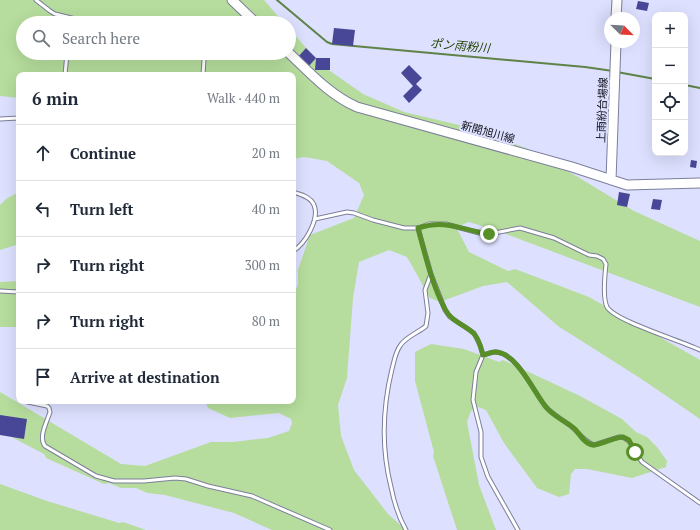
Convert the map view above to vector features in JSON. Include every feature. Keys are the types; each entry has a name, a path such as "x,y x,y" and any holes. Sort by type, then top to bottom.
{"main road":[{"path":"232,0 249,16"},
{"path":"616,12 617,0"},
{"name":"上雨紛台場線","path":"611,180 616,48"},
{"name":"新開旭川線","path":"296,60 332,93 344,102 357,107 572,167 627,185 700,183"}],"lane":[{"path":"36,0 50,11 66,16"},
{"path":"65,72 67,60"},
{"path":"203,72 204,60"},
{"path":"0,119 16,118"},
{"path":"296,193 304,195 312,201 315,206 315,219 307,237 296,248"},
{"path":"315,219 347,212 394,226 418,228 430,224 446,224 479,233 489,234 520,228 554,238 589,255 597,256 603,259 606,264 604,299 607,308 613,313 625,320 700,350"},
{"path":"418,228 431,274 445,310 450,317 474,333 477,337 483,355 476,372 473,400 481,432 481,457 488,477 518,530"},
{"path":"406,530 397,513 388,475 383,429 391,374 400,345 426,326 428,313 425,290 431,274"},
{"path":"0,291 16,292"},
{"path":"483,355 495,352 506,355 524,373 545,406 552,414 575,429 584,440 594,445 619,437 629,440 642,462 700,503"},
{"path":"37,404 50,408 42,434 42,442 45,446 96,476 114,480 144,481 175,478 186,479 208,486 252,496 330,530"}],"green space":[{"path":"0,0 264,0 278,16 16,16 16,60 296,60 296,36 323,66 363,94 404,112 476,129 528,149 634,211 700,241 700,307 498,231 469,222 456,227 469,252 508,271 515,269 589,297 700,360 700,419 643,380 558,326 507,282 483,286 440,302 430,298 407,257 389,250 359,262 353,298 347,378 338,405 341,436 354,470 388,514 406,530 272,530 234,513 165,495 147,493 136,488 121,488 109,483 104,484 46,458 44,454 0,431 0,392 16,402 16,404 20,404 121,464 145,466 211,442 233,442 268,438 289,431 292,423 291,419 279,413 230,418 208,408 206,404 296,404 296,289 298,285 298,270 310,235 354,218 364,195 359,183 327,161 304,157 296,158 296,72 16,72 16,98 0,96"},
{"path":"16,194 16,245 0,250 0,205 6,199"},
{"path":"16,281 16,327 0,327 0,282"},
{"path":"431,344 464,349 499,362 503,360 580,396 622,419 636,432 647,437 657,447 667,461 666,467 632,478 587,469 575,469 571,474 569,494 559,497 537,488 504,443 486,410 478,407 471,411 467,422 479,485 496,530 457,530 433,456 434,452 415,381 415,352"},
{"path":"0,484 47,501 119,523 123,522 146,530 0,530"}],"building":[{"path":"638,1 649,3 647,11 636,9"},
{"path":"334,28 355,30 353,46 332,44"},
{"path":"306,48 316,58 309,66 298,57"},
{"path":"316,58 330,58 330,70 315,70"},
{"path":"409,65 422,78 416,84 422,90 409,103 403,96 413,86 401,73"},
{"path":"691,160 697,161 696,168 690,167"},
{"path":"619,192 630,194 627,207 617,205"},
{"path":"653,199 662,200 660,210 651,209"},
{"path":"0,415 27,419 24,439 0,435"}],"waterway":[{"name":"ポン雨粉川","path":"277,0 327,42 332,44 585,67 613,71"},
{"name":"ポン雨粉川","path":"617,72 652,78"},
{"name":"ポン雨粉川","path":"688,86 700,88"}],"route":[{"path":"489,234 479,233 446,224 430,224 418,228 431,274 445,310 450,317 474,333 477,337 483,355 495,352 506,355 524,373 545,406 552,414 575,429 588,443 594,445 623,437 629,440 635,452"}]}
